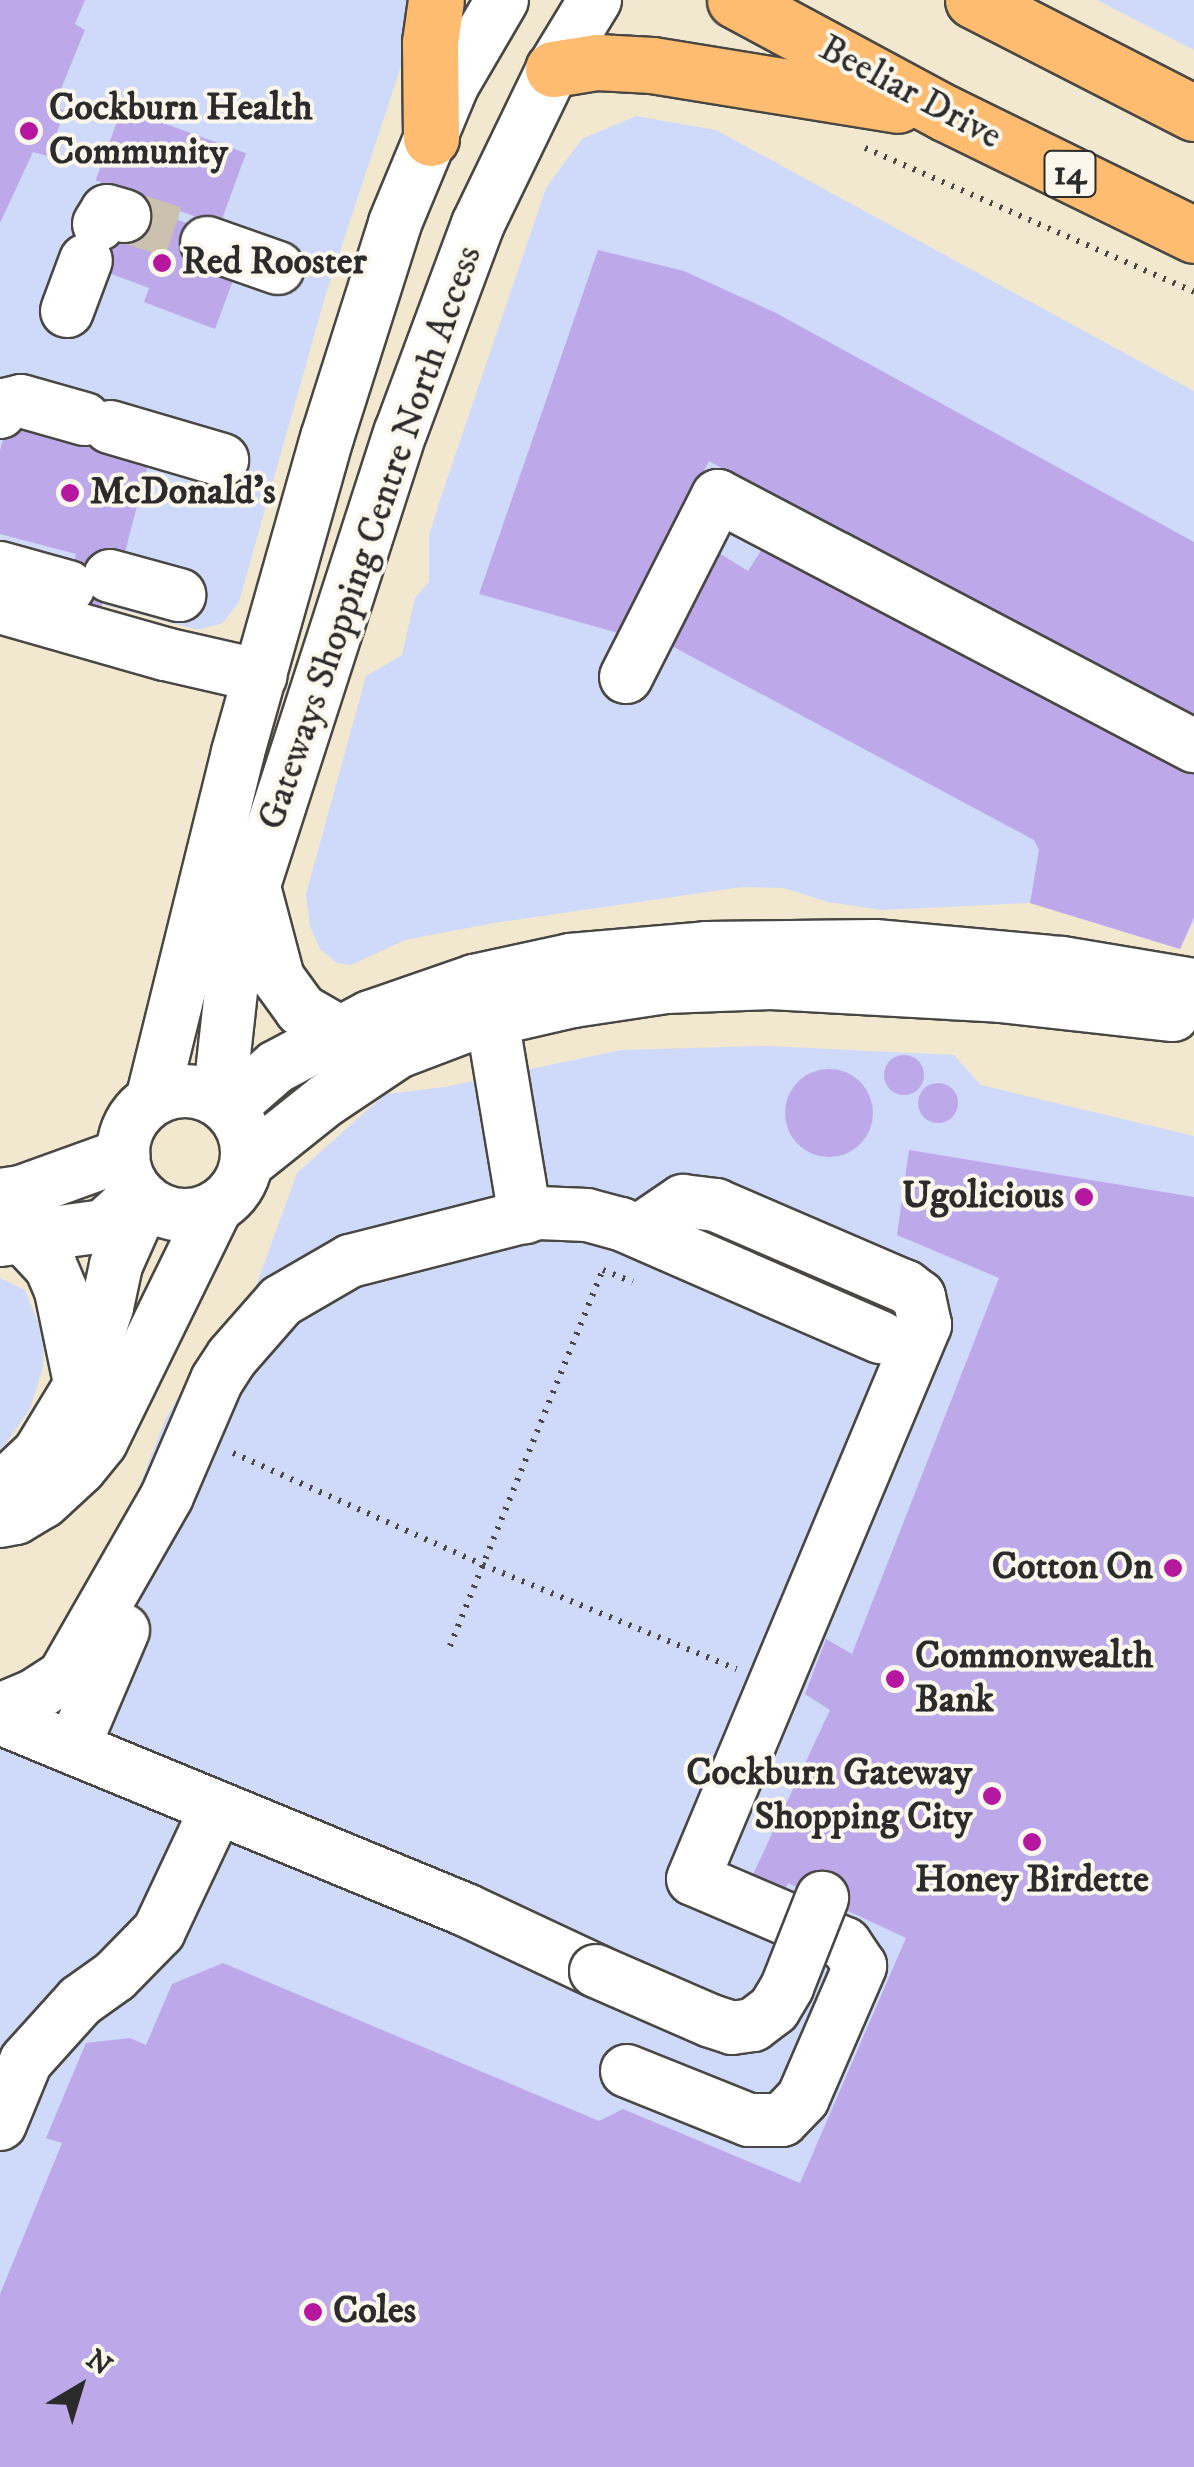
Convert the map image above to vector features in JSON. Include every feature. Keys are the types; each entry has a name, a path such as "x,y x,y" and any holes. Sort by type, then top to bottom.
{"highway":[{"path":"431,138 430,42 436,0"},
{"name":"Beeliar Drive","path":"735,0 946,114 1194,235"},
{"path":"973,0 1194,112"},
{"path":"552,69 596,62 652,65 946,114"}],"street":[{"name":"Gateways Shopping Centre North Access","path":"152,1100 261,676 328,438 395,223 452,84 502,0"},
{"name":"Gateways Shopping Centre North Access","path":"224,1104 233,974 254,885 447,303 478,224 552,69 595,0"},
{"path":"68,310 103,233"},
{"path":"206,243 278,268"},
{"path":"0,412 4,405 21,401 222,460"},
{"path":"626,677 718,496 1194,746"},
{"path":"54,582 165,654 261,676"},
{"path":"54,582 176,605"},
{"path":"254,885 278,978 302,1010 341,1033"},
{"path":"224,1104 276,1066 432,994 570,960 706,948 825,944 942,950 1062,963 1194,985"},
{"path":"247,1163 326,1100 386,1059 424,1040 492,1018 666,987 771,983 1000,996 1194,1018"},
{"path":"492,1018 525,1217"},
{"path":"0,1490 39,1453 80,1384 103,1322 136,1183 128,1126 152,1100 185,1090 224,1104 243,1130 247,1163 238,1186 216,1207 101,1442 43,1502 16,1518 0,1521"},
{"path":"136,1183 174,1214 216,1207"},
{"path":"8,1225 104,1226 136,1183"},
{"path":"627,2071 749,2120 782,2120 803,2098 860,1966 845,1944 693,1879 921,1338 925,1310 906,1287 716,1205 683,1201 638,1232"},
{"path":"0,1710 35,1695 64,1676 166,1496 232,1357 300,1287 350,1261 525,1217 587,1215 638,1232 880,1336"},
{"path":"8,1225 51,1267 61,1291 80,1384"},
{"path":"73,1748 157,1548 166,1496"},
{"path":"0,1718 466,1910 732,2028 753,2025 774,2009 787,1988 822,1898"},
{"path":"0,2124 26,2061 80,2001 115,1976 159,1932 187,1880 216,1808"}],"path":[{"path":"861,147 1194,292"},
{"path":"450,1646 603,1270 639,1284"},
{"path":"193,1435 483,1565 750,1674 779,1678"}],"shaded area":[{"path":"0,0 416,0 411,36 325,297 239,602 223,623 198,630 0,577"},
{"path":"1097,0 1194,0 1194,50"},
{"path":"636,116 716,130 1194,391 1194,921 1180,949 1030,903 882,910 828,902 784,888 742,887 405,940 351,965 337,963 320,949 310,926 306,894 366,676 402,655 415,598 429,582 429,536 546,188 582,139"},
{"path":"768,1046 954,1055 981,1085 1194,1136 1194,2467 0,2467 0,1694 53,1668 97,1595 165,1420 188,1380 248,1308 297,1173 385,1094 445,1087 621,1050"},
{"path":"0,1278 25,1290 44,1338 43,1367 30,1409 0,1452"}],"building":[{"name":"Cockburn Health Community","path":"0,0 85,0 75,24 85,30 54,106 65,111 48,156 33,152 0,223"},
{"path":"122,108 246,153 220,226 96,180"},
{"name":"Red Rooster","path":"129,202 211,232 238,267 215,329 144,302 149,288 106,272 84,218"},
{"path":"598,250 684,271 776,313 1194,542 1194,728 709,461 622,634 479,594"},
{"name":"McDonald's","path":"11,412 151,453 121,567 113,565 100,612 64,602 76,554 0,534 0,450"},
{"path":"767,541 1194,770 1194,917 1180,949 1030,903 1039,850 1034,840 668,644 716,551 748,571"},
{"path":"904,1055 918,1061 924,1075 918,1089 904,1095 890,1089 884,1075 890,1061"},
{"path":"829,1069 846,1072 860,1082 870,1096 870,1130 860,1144 846,1154 829,1157 812,1154 798,1144 788,1130 785,1113 788,1096 798,1082 812,1072"},
{"path":"938,1083 952,1089 958,1103 952,1117 938,1123 924,1117 918,1103 924,1089"},
{"name":"Cockburn Gateway Shopping City","path":"909,1150 1194,1197 1194,2467 0,2467 0,2294 62,2143 46,2138 86,2043 130,2038 146,2045 172,1984 223,1963 599,2121 623,2109 800,2183 906,1938 788,1883 783,1895 750,1881 830,1710 805,1694 826,1639 852,1654 999,1278 897,1235"}],"tunnel":[{"path":"124,216 207,243"}],"place":[{"name":"Cockburn Health Community","path":"29,131"},
{"name":"Red Rooster","path":"162,263"},
{"name":"McDonald's","path":"70,493"},
{"name":"Ugolicious","path":"1084,1197"},
{"name":"Cotton On","path":"1173,1568"},
{"name":"Commonwealth Bank","path":"895,1679"},
{"name":"Cockburn Gateway Shopping City","path":"992,1796"},
{"name":"Honey Birdette","path":"1032,1842"},
{"name":"Coles","path":"313,2312"}]}
